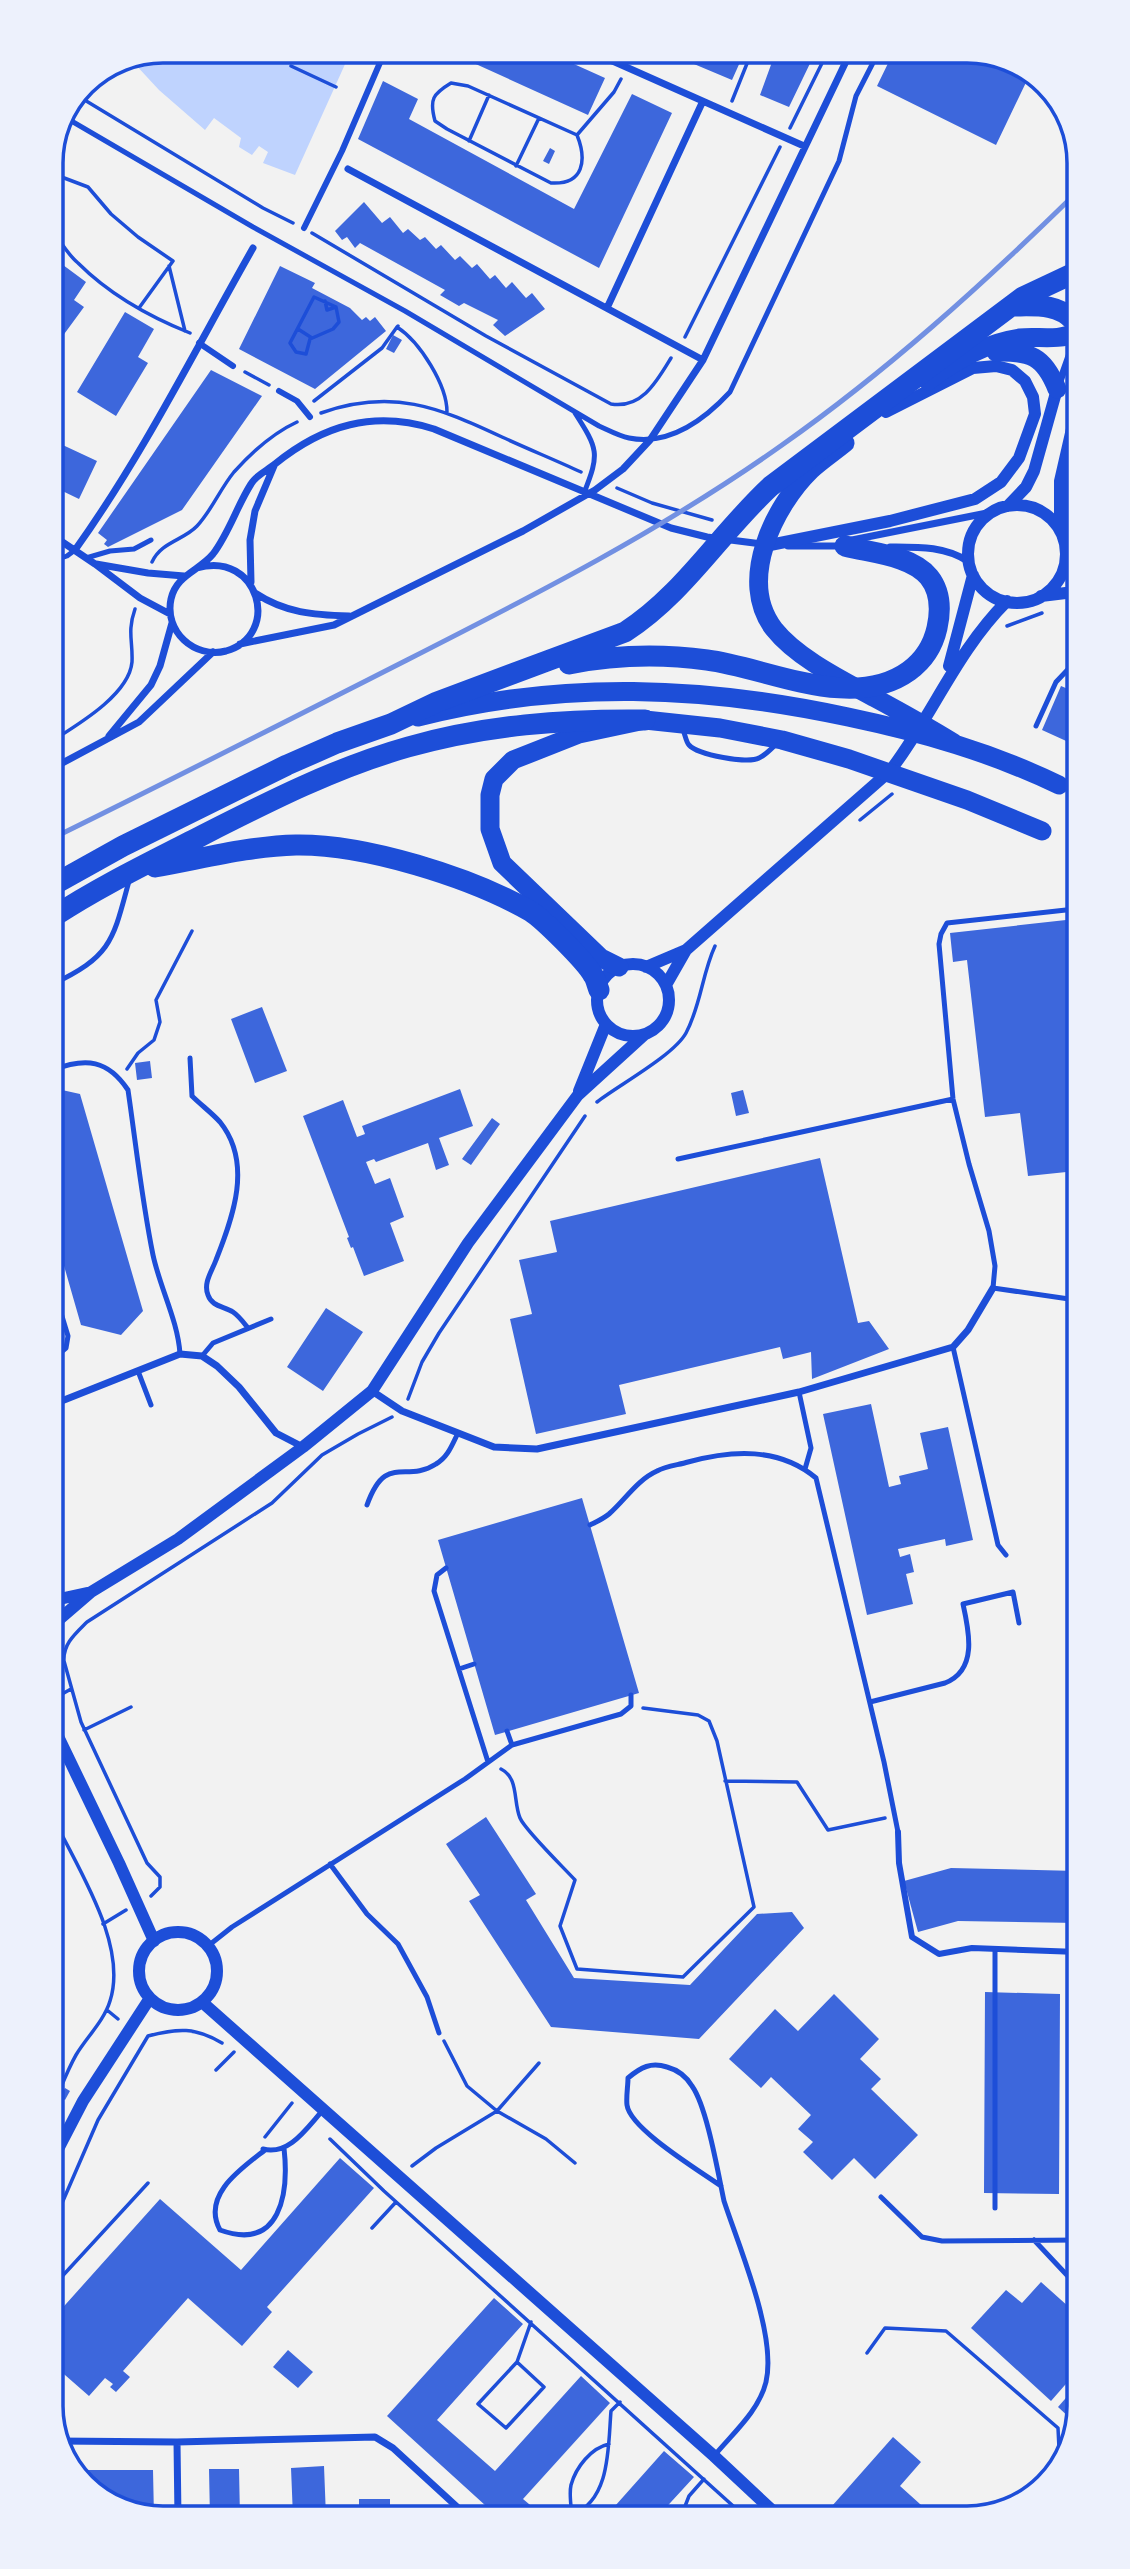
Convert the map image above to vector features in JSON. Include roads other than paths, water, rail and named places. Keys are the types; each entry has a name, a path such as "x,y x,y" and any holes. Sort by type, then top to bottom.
{"highway":[{"path":"63,879 235,789 337,743 391,724 486,683 625,632 647,618 671,596 748,507 771,486 964,339 1034,291 1067,276"},
{"path":"1012,306 1045,306 1058,309 1067,316"},
{"path":"954,743 828,672 774,629 762,604 759,583 763,552 782,508 812,469 943,370 972,352 1020,338 1067,335"},
{"path":"972,352 1021,352 1033,356 1051,375 1057,389"},
{"path":"486,683 588,661 628,657 706,660 831,687 864,688 897,678 925,656 936,634 940,611 932,582 925,572 907,561 838,546"},
{"path":"391,724 491,701 554,693 608,690 675,691 740,697 892,726 1010,762 1059,785"},
{"path":"619,967 601,958 502,863 490,830 490,794 494,779 513,760 579,734 645,720"},
{"path":"63,911 132,871 304,786 405,747 450,736 547,721 645,720 782,740 967,800 1042,831"},
{"path":"132,871 254,849 295,845 335,847 382,857 470,882 533,913 593,974 599,990"}],"street":[{"path":"304,228 380,63"},
{"path":"617,63 804,146"},
{"path":"239,644 334,625 523,531 615,477 650,440 704,360 845,63"},
{"path":"607,308 702,103"},
{"path":"336,162 704,360"},
{"path":"75,550 107,505 253,248"},
{"path":"201,340 233,366"},
{"path":"1008,506 1026,487 1034,471 1067,361"},
{"path":"768,545 890,521 975,499 1001,482 1019,458 1035,414 1033,397 1025,381 1012,370 996,366 973,369 886,412"},
{"path":"279,391 297,401 310,417"},
{"path":"107,739 151,685 160,666 171,618 171,596 184,576 212,554 252,481 296,447 330,430 376,421 415,423 671,528 707,537 768,545 940,550 958,554 969,562"},
{"path":"1060,531 1060,481 1067,450"},
{"path":"251,585 249,552 255,511 274,465"},
{"path":"838,546 992,512 1008,506 1034,508 1049,517 1067,545"},
{"path":"992,512 981,521 973,533 969,547 969,562 973,575 985,590 1007,601 1024,602 1041,596 1067,593"},
{"path":"63,542 171,618 185,642 198,650 229,650 249,634 256,621 258,607 255,593 239,572 223,565 197,568"},
{"path":"1041,596 1058,580 1067,559"},
{"path":"95,564 184,576"},
{"path":"666,985 686,950 833,818 851,806 890,771 928,715 944,682 973,575"},
{"path":"255,593 285,610 311,615 349,616"},
{"path":"944,682 979,631 1007,601"},
{"path":"63,762 139,722 213,652"},
{"path":"646,967 686,950"},
{"path":"63,1616 91,1592 178,1539 303,1447 372,1391 468,1243 578,1095 645,1034 656,1028 668,1009 666,985 654,971 646,967 619,967 606,976 599,990 597,1002 600,1014 606,1024 624,1035 645,1034"},
{"path":"578,1095 606,1024"},
{"path":"372,1391 402,1411 494,1447 537,1450 799,1392 953,1348 968,1330 993,1288"},
{"path":"63,1400 180,1354 202,1356 239,1387 276,1433 303,1447"},
{"path":"63,1598 91,1592"},
{"path":"63,1747 154,1941"},
{"path":"898,1832 899,1863 912,1937 939,1954 972,1948 1067,1952"},
{"path":"177,1932 192,1935 208,1946 216,1963 217,1976 211,1993 202,2002 187,2009 171,2010 150,1998 142,1985 139,1969 144,1953 154,1941 161,1936 177,1932"},
{"path":"63,2140 83,2101 150,1998"},
{"path":"202,2002 767,2506"},
{"path":"69,2441 177,2442 375,2437 393,2448 456,2506"},
{"path":"177,2442 178,2506"}],"lane":[{"path":"72,121 616,434 650,440 689,426 714,409 730,392 839,161 856,96 873,63"},
{"path":"573,410 589,435 596,456 596,464 582,498"},
{"path":"86,558 110,551 134,549 151,540"},
{"path":"63,557 75,550"},
{"path":"1036,726 1056,682 1067,670"},
{"path":"680,723 690,746 700,752 722,757 749,761 758,759 782,740"},
{"path":"63,979 81,971 101,955 117,928 132,871"},
{"path":"1067,910 947,923 939,944 953,1099 989,1231 995,1266 993,1288 1067,1299"},
{"path":"190,1058 192,1096 220,1122 233,1143 238,1173 235,1202 228,1228 206,1286 208,1298 233,1312 248,1328"},
{"path":"63,1067 76,1063 100,1064 120,1078 128,1090 153,1253 179,1342 180,1354"},
{"path":"678,1159 953,1099"},
{"path":"202,1356 213,1343 271,1319"},
{"path":"63,1320 68,1336 63,1351"},
{"path":"953,1348 998,1545 1006,1555"},
{"path":"138,1371 151,1405"},
{"path":"799,1392 811,1448 805,1469"},
{"path":"367,1505 380,1478 394,1472 435,1465 448,1454 458,1433"},
{"path":"590,1525 607,1516 641,1481 657,1470 702,1458 757,1452 805,1469 816,1478 898,1832"},
{"path":"446,1568 438,1575 434,1591 488,1762"},
{"path":"870,1702 945,1683 961,1672 971,1641 963,1604 1013,1592 1019,1623"},
{"path":"459,1669 474,1664"},
{"path":"208,1946 232,1927 465,1779 512,1745 621,1714 631,1706 631,1695"},
{"path":"507,1731 512,1745"},
{"path":"330,1864 368,1914 398,1944 427,1997 439,2033"},
{"path":"995,1949 995,2208"},
{"path":"714,2456 756,2406 766,2383 769,2357 756,2300 694,2087 679,2070 657,2064 640,2067 628,2078 627,2107 639,2125 667,2149 721,2186"},
{"path":"284,2148 287,2171 281,2209 268,2225 256,2233 243,2236 220,2230 214,2208 217,2198 229,2181 263,2149 271,2151 284,2148 324,2109"},
{"path":"881,2197 922,2237 942,2241 1067,2240"},
{"path":"1034,2240 1067,2275"}],"water":[{"path":"163,63 346,63 295,175 263,163 268,152 259,146 252,155 239,147 241,138 214,118 205,130 159,90 137,67"}],"railway":[{"path":"63,833 503,611 692,505 782,445 859,388 968,295 1067,202"}]}
